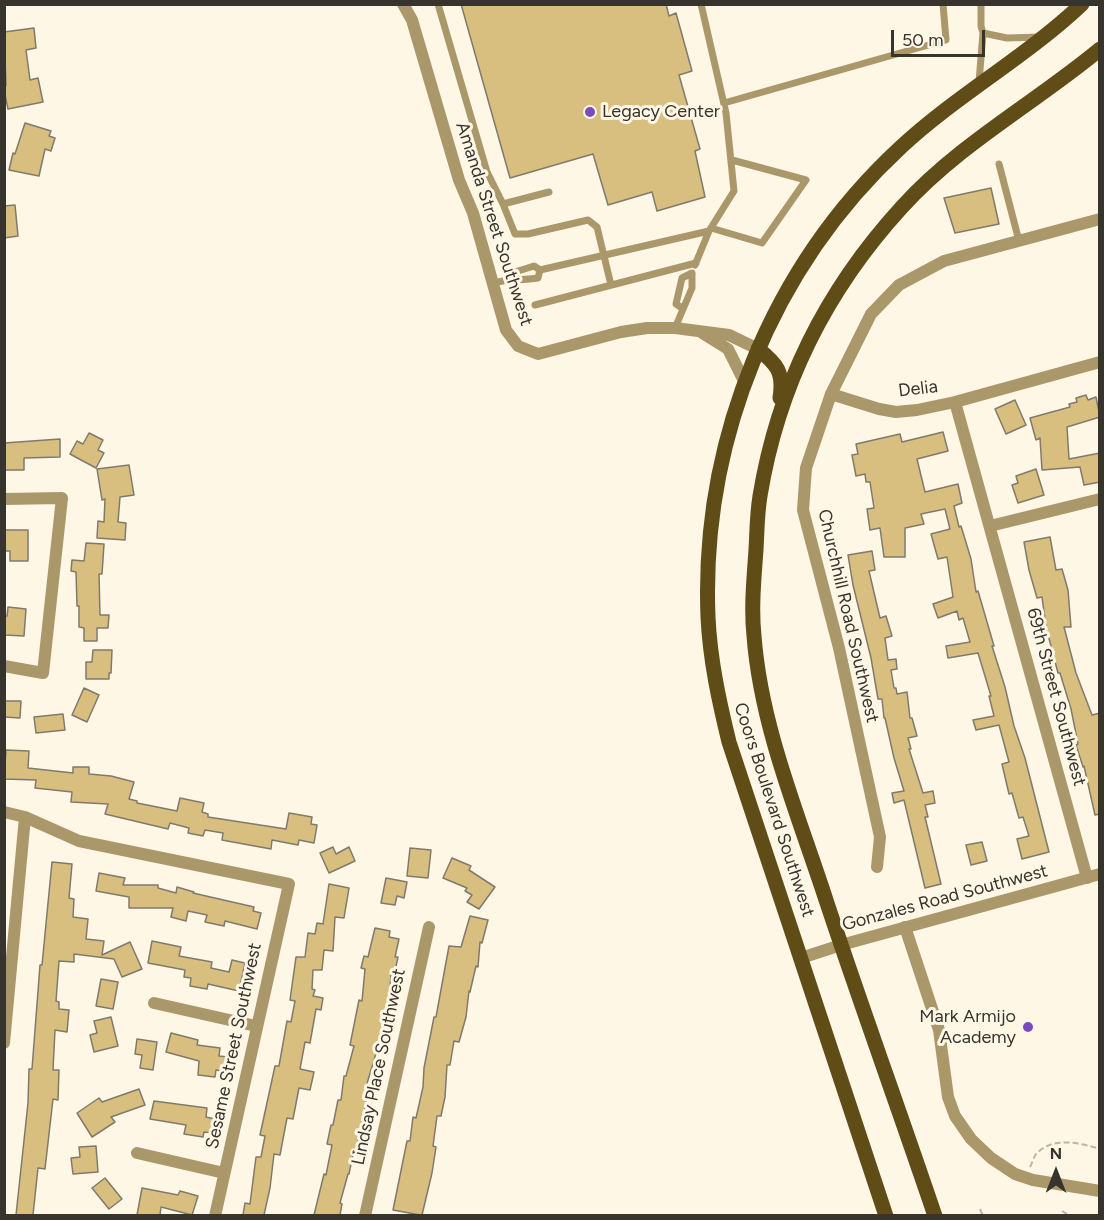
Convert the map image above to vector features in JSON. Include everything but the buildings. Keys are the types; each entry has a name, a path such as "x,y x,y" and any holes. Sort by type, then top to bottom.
{"main road":[{"name":"Coors Boulevard Southwest","path":"886,1215 729,742 718,698 708,618 710,530 721,461 744,381 758,349 794,279 841,211 865,182 900,147 1082,4"},
{"name":"Coors Boulevard Southwest","path":"935,1215 841,945 769,723 754,636 753,587 759,498 778,412 816,326 854,264 903,206 931,178 980,137 1100,48"},
{"path":"758,349 776,364 780,376 782,387 778,412"}],"street":[{"name":"Amanda Street Southwest","path":"403,4 412,20 459,180 473,213 506,330 518,346 538,354 621,332 647,328 675,328 729,335 758,349"},
{"name":"Churchhill Road Southwest","path":"877,867 880,837 839,648 803,510 806,468 831,394 871,314 899,285 944,261 1100,219"},
{"name":"Amanda Street Southwest","path":"698,331 728,350 744,381"},
{"path":"955,402 1100,362"},
{"name":"Delia","path":"831,394 879,409 896,411 917,410 955,402 990,526"},
{"path":"4,499 62,498 43,673 4,666"},
{"path":"990,526 1100,499"},
{"name":"69th Street Southwest","path":"990,526 1087,878"},
{"path":"4,812 25,817 4,1044"},
{"name":"Sesame Street Southwest","path":"25,817 79,841 289,884 215,1215"},
{"name":"Gonzales Road Southwest","path":"801,958 1100,874"},
{"name":"Lindsay Place Southwest","path":"365,1215 429,927"},
{"path":"905,927 939,1030 948,1097 955,1116 971,1140 991,1158 1015,1174 1033,1180 1100,1191"},
{"path":"154,1003 256,1026"},
{"path":"137,1153 224,1173"}],"lane":[{"path":"438,4 487,172 515,234 528,234 588,220 597,227 611,285"},
{"path":"675,328 692,288 692,273 710,229 734,191 724,103 700,4"},
{"path":"724,103 946,40 943,4"},
{"path":"979,83 983,33 981,4"},
{"path":"983,33 1007,38 1042,37"},
{"path":"511,278 515,272 534,266 540,270 710,229 762,243 806,180 732,160"},
{"path":"999,164 1018,241"},
{"path":"503,204 549,192"},
{"path":"536,305 696,262"},
{"path":"493,282 511,278 520,282 538,278 540,270"},
{"path":"682,308 676,304 682,278 692,273"}],"path":[{"path":"1028,1169 1036,1153 1055,1143 1077,1142 1100,1149"},
{"path":"980,1209 983,1215"},
{"path":"1062,1211 1070,1215"}],"place":[{"name":"Legacy Center","path":"590,112"},
{"name":"Mark Armijo Academy","path":"1028,1027"}]}
